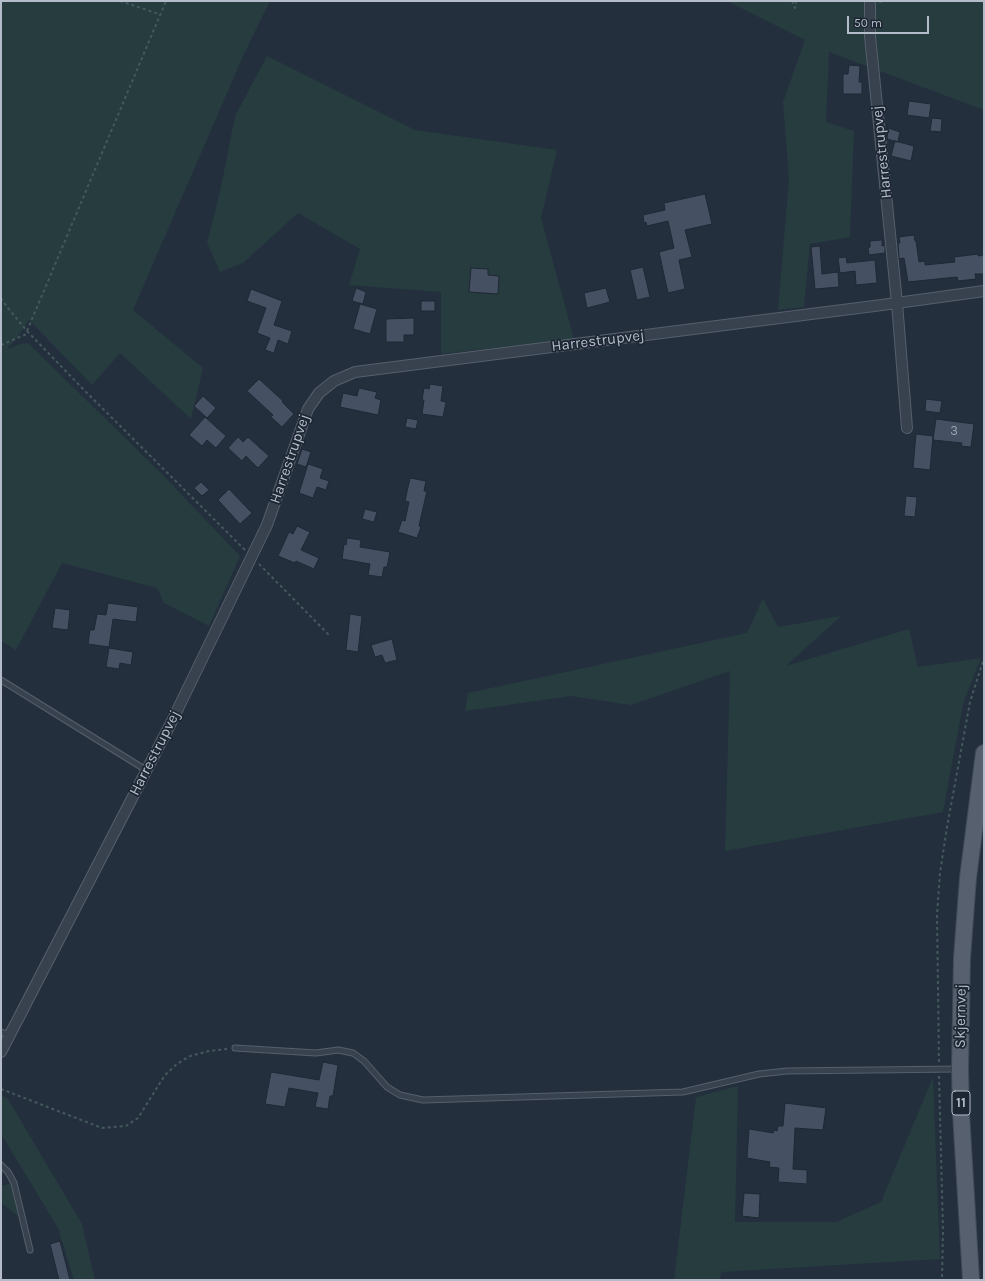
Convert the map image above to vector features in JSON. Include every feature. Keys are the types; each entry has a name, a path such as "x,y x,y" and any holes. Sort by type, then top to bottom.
{"main road":[{"name":"Skjernvej","path":"971,1280 961,1113 960,1069 962,958 967,886 984,753"}],"street":[{"name":"Harrestrupvej","path":"870,1 870,36 897,303 907,428"},
{"name":"Harrestrupvej","path":"1,1052 5,1033 172,721 267,525 308,408 319,393 334,381 354,372 984,291"}],"lane":[{"path":"1,680 146,770"},
{"path":"235,1048 316,1053 338,1050 353,1053 364,1061 387,1087 400,1095 424,1100 683,1092 759,1074 787,1071 960,1069"},
{"path":"1,1164 14,1182 30,1250"}],"path":[{"path":"120,1 159,14"},
{"path":"1,345 28,332 159,14 166,1"},
{"path":"792,1 795,8 796,1"},
{"path":"1,298 6,307"},
{"path":"1,302 28,332 90,395 330,636"},
{"path":"942,1280 943,1231 937,915 940,873 970,702 984,658"},
{"path":"1,1089 102,1128 126,1126 138,1118 165,1075 177,1064 190,1056 209,1051 235,1048"}],"green space":[{"path":"1,1 270,1 244,54 133,310 203,368 191,419 120,353 92,385 29,320 7,349 28,343 161,473 240,556 209,626 164,603 157,588 62,563 16,650 1,641"},
{"path":"727,1 984,1 984,110 829,52 826,122 854,131 850,237 810,244 804,307 778,310 789,179 783,102 805,40"},
{"path":"267,56 415,130 557,150 541,218 574,339 441,354 441,292 349,285 360,249 298,213 243,263 220,272 207,243 220,192 235,116"},
{"path":"763,598 778,627 841,616 786,666 909,629 918,667 981,658 963,704 943,812 725,851 730,671 631,705 571,696 465,711 468,693 747,633"},
{"path":"933,1077 940,1259 721,1272 720,1280 674,1280 696,1097 738,1086 735,1222 836,1222 881,1202"},
{"path":"1,1095 8,1099 82,1224 95,1280 74,1280 58,1228 1,1134"},
{"path":"12,1183 18,1216 1,1203 1,1186"}],"building":[{"path":"849,65 860,66 859,82 862,82 862,94 843,94 843,74 848,74"},
{"path":"909,101 931,104 929,118 907,115"},
{"path":"932,118 942,119 941,132 930,131"},
{"path":"888,128 900,132 898,142 887,139"},
{"path":"895,141 914,146 911,161 891,156"},
{"path":"705,194 712,224 685,230 692,257 679,260 685,289 668,293 659,252 674,248 668,221 647,226 646,222 644,223 643,215 665,210 664,203"},
{"path":"914,235 919,262 925,261 925,265 955,262 954,257 978,254 978,256 984,255 984,274 975,274 976,279 958,281 957,277 908,282 904,258 899,259 898,243 900,243 899,237"},
{"path":"882,240 882,246 885,245 885,253 869,255 868,248 870,247 870,241"},
{"path":"820,246 822,274 838,272 839,287 815,289 811,247"},
{"path":"846,257 847,263 875,260 877,283 856,285 855,271 840,273 838,258"},
{"path":"643,267 650,297 637,300 630,270"},
{"path":"471,268 488,269 488,275 499,276 498,294 469,292"},
{"path":"356,288 366,292 363,304 352,301"},
{"path":"606,288 610,302 587,308 584,293"},
{"path":"251,289 282,301 274,325 292,331 288,344 278,340 274,353 265,350 270,338 257,333 266,308 247,301"},
{"path":"421,301 435,301 435,311 421,311"},
{"path":"360,304 377,309 370,334 353,329"},
{"path":"414,318 414,335 404,335 404,342 386,342 386,319"},
{"path":"259,379 283,401 282,402 294,414 282,427 271,417 273,415 247,391"},
{"path":"430,384 443,386 441,401 446,402 443,417 422,414 424,388 429,389"},
{"path":"359,388 377,392 375,398 381,400 378,415 340,407 343,393 357,396"},
{"path":"203,396 216,408 207,418 194,406"},
{"path":"926,399 942,401 940,413 925,411"},
{"path":"205,417 226,436 216,448 207,440 202,446 189,435"},
{"path":"407,418 418,420 416,429 405,427"},
{"path":"936,419 974,424 971,447 961,446 962,443 933,440"},
{"path":"916,434 933,436 930,470 913,468"},
{"path":"238,437 243,442 248,437 269,456 258,468 246,456 242,461 228,448"},
{"path":"302,449 311,452 306,467 297,464"},
{"path":"308,464 323,469 320,478 329,481 326,490 317,487 313,498 299,493"},
{"path":"410,478 426,481 424,491 427,491 419,526 421,527 417,538 398,532 402,520 405,521 409,502 405,501"},
{"path":"201,482 209,490 202,496 194,488"},
{"path":"229,489 252,513 240,524 218,500"},
{"path":"906,496 917,497 915,517 904,516"},
{"path":"365,509 377,512 374,522 362,519"},
{"path":"297,526 310,532 301,550 319,558 314,569 296,561 295,563 278,556 289,532 293,534"},
{"path":"347,538 361,540 360,547 390,552 387,567 384,567 382,577 368,575 370,564 342,559 344,544 346,545"},
{"path":"108,603 138,607 136,622 113,619 109,647 88,644 90,630 94,630 97,614 106,615"},
{"path":"55,608 70,610 68,630 52,628"},
{"path":"350,614 362,616 358,652 346,650"},
{"path":"392,639 397,660 385,663 382,655 375,657 371,645"},
{"path":"109,648 133,652 131,665 120,663 119,669 106,667"},
{"path":"323,1062 338,1065 333,1096 330,1096 328,1109 315,1107 318,1093 289,1088 285,1107 265,1104 271,1072 319,1080"},
{"path":"785,1103 826,1108 823,1130 795,1128 793,1169 807,1170 807,1184 778,1182 779,1168 769,1167 770,1162 747,1158 749,1129 773,1133 774,1130 777,1131 778,1126 783,1126"},
{"path":"744,1193 760,1194 759,1218 742,1216"},
{"path":"60,1241 70,1280 59,1280 50,1244"}]}
